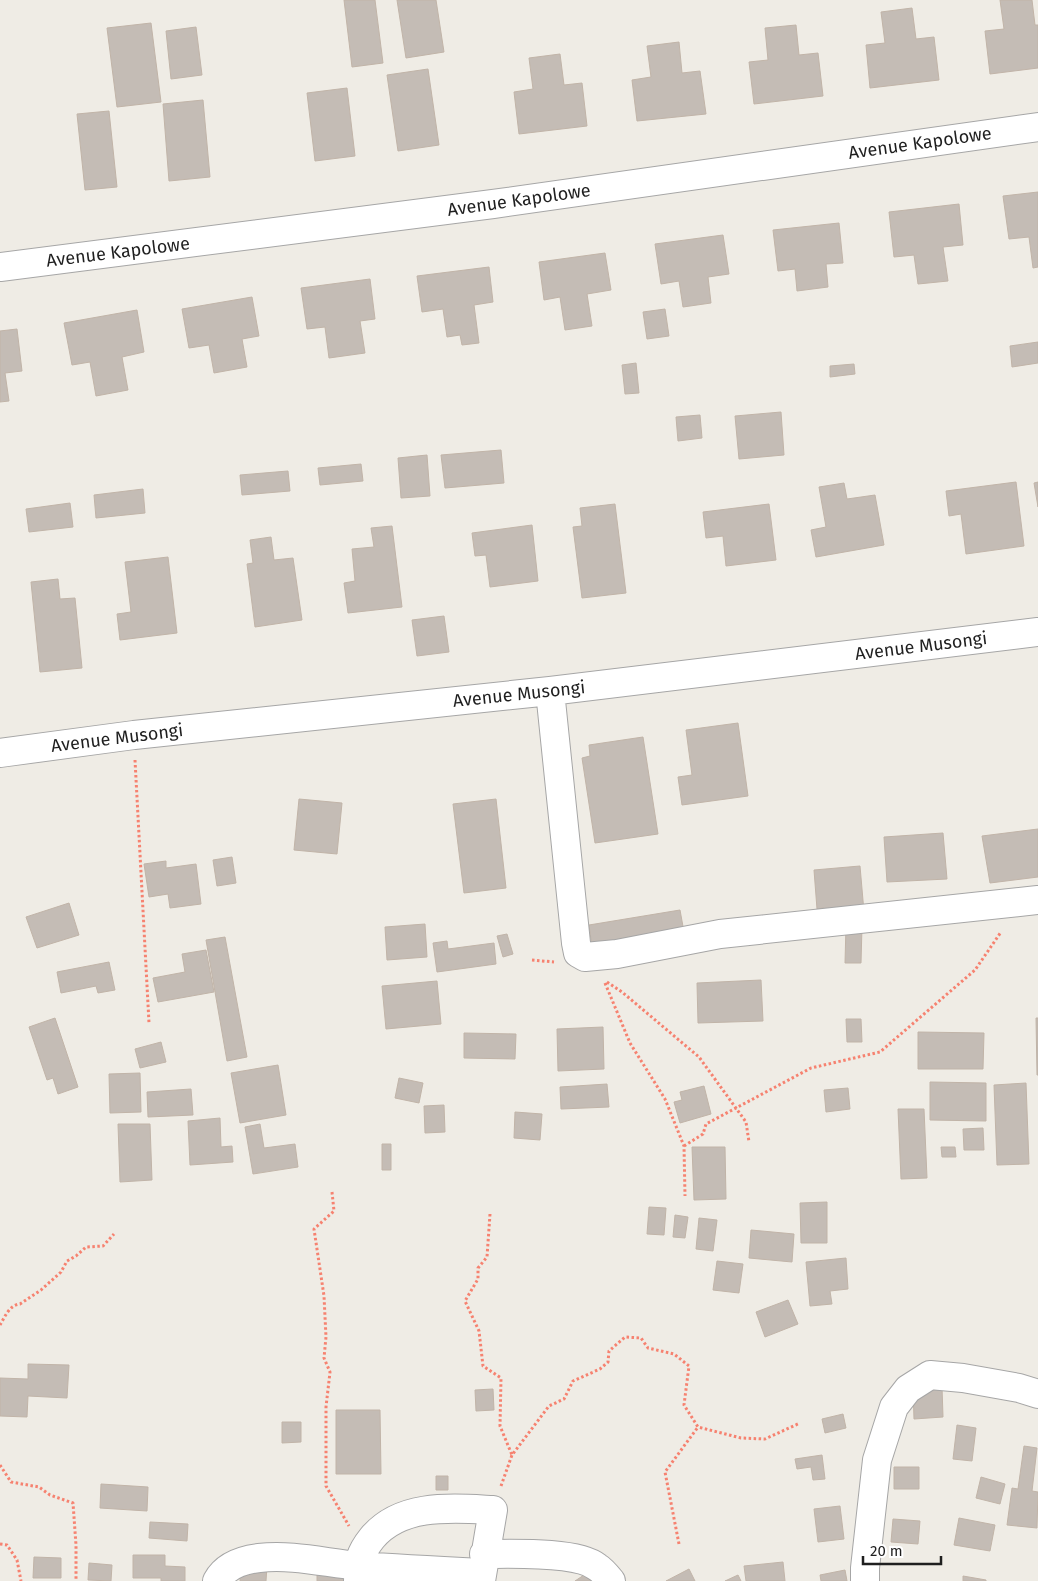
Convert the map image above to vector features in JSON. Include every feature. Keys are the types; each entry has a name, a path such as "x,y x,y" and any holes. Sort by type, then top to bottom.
{"street":[{"name":"Avenue Kapolowe","path":"0,266 493,204 1038,127"},
{"name":"Avenue Musongi","path":"0,753 134,735 550,691 1038,632"},
{"path":"550,691 576,943 578,953 585,957 617,954 720,934 1030,901"},
{"path":"865,1581 877,1460 894,1407 908,1389 930,1375 963,1378 1019,1388 1038,1394"},
{"path":"360,1565 380,1530 397,1519 420,1511 447,1508 493,1510 482,1569"},
{"path":"217,1581 219,1577 236,1564 260,1558 288,1558 360,1565 482,1569 534,1554 581,1560 597,1566 611,1581"}],"path":[{"path":"134,735 149,1023"},
{"path":"684,1146 703,1134 706,1124 811,1068 880,1052 975,970 1030,901"},
{"path":"604,979 630,1043 665,1099 684,1146 685,1196"},
{"path":"622,992 699,1057 746,1122 749,1142"},
{"path":"332,1192 334,1211 314,1229 324,1296 326,1337 324,1358 330,1372 326,1407 326,1486 360,1565"},
{"path":"490,1214 487,1257 478,1268 478,1279 465,1301 479,1331 483,1366 500,1378 500,1426 512,1455"},
{"path":"0,1325 7,1311 15,1304 20,1304 41,1290 61,1272 67,1261 86,1247 103,1246 114,1234"},
{"path":"493,1510 512,1455 550,1406 564,1399 573,1381 600,1370 608,1362 609,1351 625,1337 641,1338 648,1348 674,1354 689,1366 684,1405 698,1427 740,1438 765,1439 800,1423"},
{"path":"678,1544 665,1472 698,1427"},
{"path":"0,1465 11,1482 39,1487 50,1495 73,1503 76,1581"},
{"path":"0,1544 7,1545 17,1560 21,1581"}],"building":[{"path":"344,0 375,0 383,63 352,67"},
{"path":"397,0 436,0 444,52 406,58"},
{"path":"1000,0 1032,0 1035,25 1038,25 1038,68 990,74 985,31 1004,29"},
{"path":"912,8 916,39 934,37 939,80 870,88 866,45 885,43 881,12"},
{"path":"151,23 161,102 117,107 107,28"},
{"path":"796,25 799,55 818,53 823,96 754,104 749,62 768,60 765,28"},
{"path":"196,27 202,75 171,79 166,31"},
{"path":"679,42 682,73 700,71 706,114 637,121 632,80 651,77 647,46"},
{"path":"560,54 564,85 582,83 587,126 519,134 514,92 533,89 529,58"},
{"path":"428,69 439,145 398,151 387,75"},
{"path":"347,88 355,156 315,161 307,93"},
{"path":"203,100 210,177 169,181 163,104"},
{"path":"109,111 117,187 85,190 77,114"},
{"path":"1038,192 1038,267 1033,268 1029,237 1009,239 1003,196"},
{"path":"959,204 963,245 943,247 948,281 918,284 914,255 894,257 889,212"},
{"path":"839,223 843,263 826,264 828,287 797,291 795,269 778,271 773,230"},
{"path":"723,235 729,274 708,277 711,303 683,307 679,281 661,284 655,244"},
{"path":"605,253 611,290 587,294 592,326 565,330 560,297 544,300 539,262"},
{"path":"489,267 493,302 474,305 479,343 462,345 460,335 447,337 443,309 422,312 417,276"},
{"path":"370,279 375,319 360,321 365,353 329,358 325,327 307,329 301,288"},
{"path":"252,297 259,336 242,339 247,367 214,373 209,345 189,348 182,309"},
{"path":"665,309 669,336 647,339 643,312"},
{"path":"137,310 144,352 122,357 128,390 96,396 90,362 72,365 64,323"},
{"path":"17,329 22,371 5,373 9,401 0,402 0,331"},
{"path":"1038,342 1038,363 1012,367 1010,346"},
{"path":"636,363 639,393 625,394 622,365"},
{"path":"854,364 855,374 830,377 830,366"},
{"path":"781,412 784,455 739,459 735,416"},
{"path":"700,415 702,438 678,441 676,417"},
{"path":"501,450 504,483 445,488 441,455"},
{"path":"427,455 430,496 401,498 398,458"},
{"path":"361,464 363,481 320,485 318,468"},
{"path":"288,471 290,491 242,495 240,475"},
{"path":"1016,482 1024,546 966,554 961,514 949,516 946,491"},
{"path":"1038,482 1038,507 1034,483"},
{"path":"844,483 847,499 875,495 884,545 816,557 811,530 826,527 819,487"},
{"path":"143,489 145,513 96,518 94,495"},
{"path":"70,503 73,527 29,532 26,509"},
{"path":"615,504 626,593 582,598 573,527 582,526 580,508"},
{"path":"769,504 776,560 726,566 723,536 706,538 703,512"},
{"path":"532,525 538,581 490,587 486,555 475,556 472,533"},
{"path":"392,526 402,607 348,613 344,583 355,581 352,549 374,547 371,528"},
{"path":"271,537 274,560 293,558 302,620 255,627 247,564 253,563 250,540"},
{"path":"168,557 177,633 120,640 117,614 131,612 125,562"},
{"path":"58,579 60,599 75,598 82,668 40,672 31,582"},
{"path":"444,616 449,652 417,656 412,620"},
{"path":"738,723 748,796 682,805 678,777 692,775 686,730"},
{"path":"643,737 658,834 595,843 582,758 590,756 589,745"},
{"path":"299,799 342,803 337,854 294,850"},
{"path":"496,799 506,888 464,893 453,804"},
{"path":"1038,829 1038,877 990,883 982,836"},
{"path":"943,833 947,879 887,882 884,837"},
{"path":"232,857 236,883 217,886 213,860"},
{"path":"166,861 166,868 196,864 201,904 170,908 168,894 149,897 144,864"},
{"path":"860,866 864,912 825,915 824,908 817,909 814,870"},
{"path":"69,903 79,935 37,948 26,917"},
{"path":"680,910 684,932 592,947 589,925"},
{"path":"425,924 427,957 387,960 385,927"},
{"path":"846,925 862,926 861,963 845,963"},
{"path":"507,934 513,954 503,957 497,936"},
{"path":"225,937 247,1057 227,1061 206,940"},
{"path":"447,941 448,949 494,943 496,964 437,972 433,943"},
{"path":"206,950 214,992 158,1002 153,978 185,972 182,954"},
{"path":"109,962 115,990 98,993 96,986 61,993 57,972"},
{"path":"761,980 763,1021 698,1023 697,983"},
{"path":"437,981 441,1024 386,1029 382,986"},
{"path":"55,1018 78,1087 58,1094 53,1078 47,1080 29,1027"},
{"path":"1036,1018 1038,1018 1038,1075 1037,1075"},
{"path":"846,1019 861,1019 862,1042 847,1042"},
{"path":"603,1027 604,1069 558,1071 557,1029"},
{"path":"918,1032 984,1033 983,1069 918,1069"},
{"path":"464,1033 516,1034 515,1059 464,1058"},
{"path":"161,1042 166,1062 140,1068 135,1049"},
{"path":"278,1065 286,1115 240,1123 231,1073"},
{"path":"140,1073 141,1112 110,1113 109,1074"},
{"path":"399,1078 423,1083 419,1103 395,1098"},
{"path":"930,1082 986,1083 986,1121 930,1120"},
{"path":"1026,1083 1029,1164 997,1165 994,1085"},
{"path":"607,1084 609,1107 561,1109 560,1087"},
{"path":"704,1086 711,1114 680,1123 674,1102 682,1100 680,1092"},
{"path":"848,1088 850,1109 826,1112 824,1090"},
{"path":"191,1089 193,1115 148,1117 147,1092"},
{"path":"444,1105 445,1132 425,1133 424,1106"},
{"path":"898,1109 924,1109 927,1178 901,1179"},
{"path":"515,1112 542,1114 540,1140 514,1138"},
{"path":"220,1118 221,1147 232,1146 233,1162 190,1165 188,1121"},
{"path":"118,1124 150,1124 152,1180 120,1182"},
{"path":"260,1124 264,1148 295,1144 298,1167 253,1174 245,1127"},
{"path":"983,1128 984,1150 964,1150 963,1129"},
{"path":"382,1144 391,1144 391,1170 382,1170"},
{"path":"692,1147 725,1147 726,1199 694,1200"},
{"path":"941,1147 955,1147 956,1157 942,1157"},
{"path":"827,1202 827,1243 801,1243 800,1203"},
{"path":"649,1207 666,1208 664,1235 647,1234"},
{"path":"675,1215 688,1217 685,1238 673,1237"},
{"path":"699,1218 717,1220 713,1251 696,1249"},
{"path":"751,1230 794,1234 792,1262 749,1258"},
{"path":"846,1258 848,1289 830,1291 832,1304 810,1306 806,1262"},
{"path":"717,1261 743,1264 739,1293 713,1290"},
{"path":"788,1300 798,1324 765,1337 756,1312"},
{"path":"28,1364 69,1365 67,1398 28,1396 27,1417 0,1416 0,1378 28,1379"},
{"path":"942,1387 943,1417 914,1419 913,1388"},
{"path":"493,1389 494,1410 476,1411 475,1390"},
{"path":"336,1410 380,1410 381,1474 336,1474"},
{"path":"843,1414 846,1428 825,1433 822,1419"},
{"path":"282,1422 301,1422 301,1442 282,1443"},
{"path":"957,1425 976,1428 972,1461 953,1459"},
{"path":"1024,1446 1037,1448 1032,1491 1038,1492 1037,1528 1007,1525 1012,1488 1018,1489"},
{"path":"822,1455 825,1479 813,1480 811,1467 797,1469 795,1459"},
{"path":"894,1467 919,1467 919,1489 894,1489"},
{"path":"436,1476 448,1476 448,1490 436,1490"},
{"path":"981,1477 1005,1484 1000,1504 976,1498"},
{"path":"101,1484 148,1487 147,1511 100,1508"},
{"path":"840,1506 844,1539 818,1542 814,1509"},
{"path":"959,1518 995,1525 990,1551 954,1545"},
{"path":"893,1519 920,1521 918,1544 891,1542"},
{"path":"150,1522 188,1524 187,1541 149,1538"},
{"path":"133,1555 165,1555 165,1566 185,1567 185,1581 161,1581 161,1578 133,1578"},
{"path":"34,1557 61,1558 61,1578 33,1578"},
{"path":"783,1562 785,1581 746,1581 744,1566"},
{"path":"89,1563 112,1565 111,1581 88,1580"},
{"path":"241,1565 267,1566 266,1581 240,1581"},
{"path":"689,1569 695,1581 666,1581"},
{"path":"845,1570 847,1581 821,1581 820,1575"},
{"path":"317,1571 344,1571 344,1581 317,1581"},
{"path":"587,1573 592,1581 575,1581"},
{"path":"738,1575 741,1581 725,1581"},
{"path":"963,1576 986,1580 986,1581 963,1581"}]}
